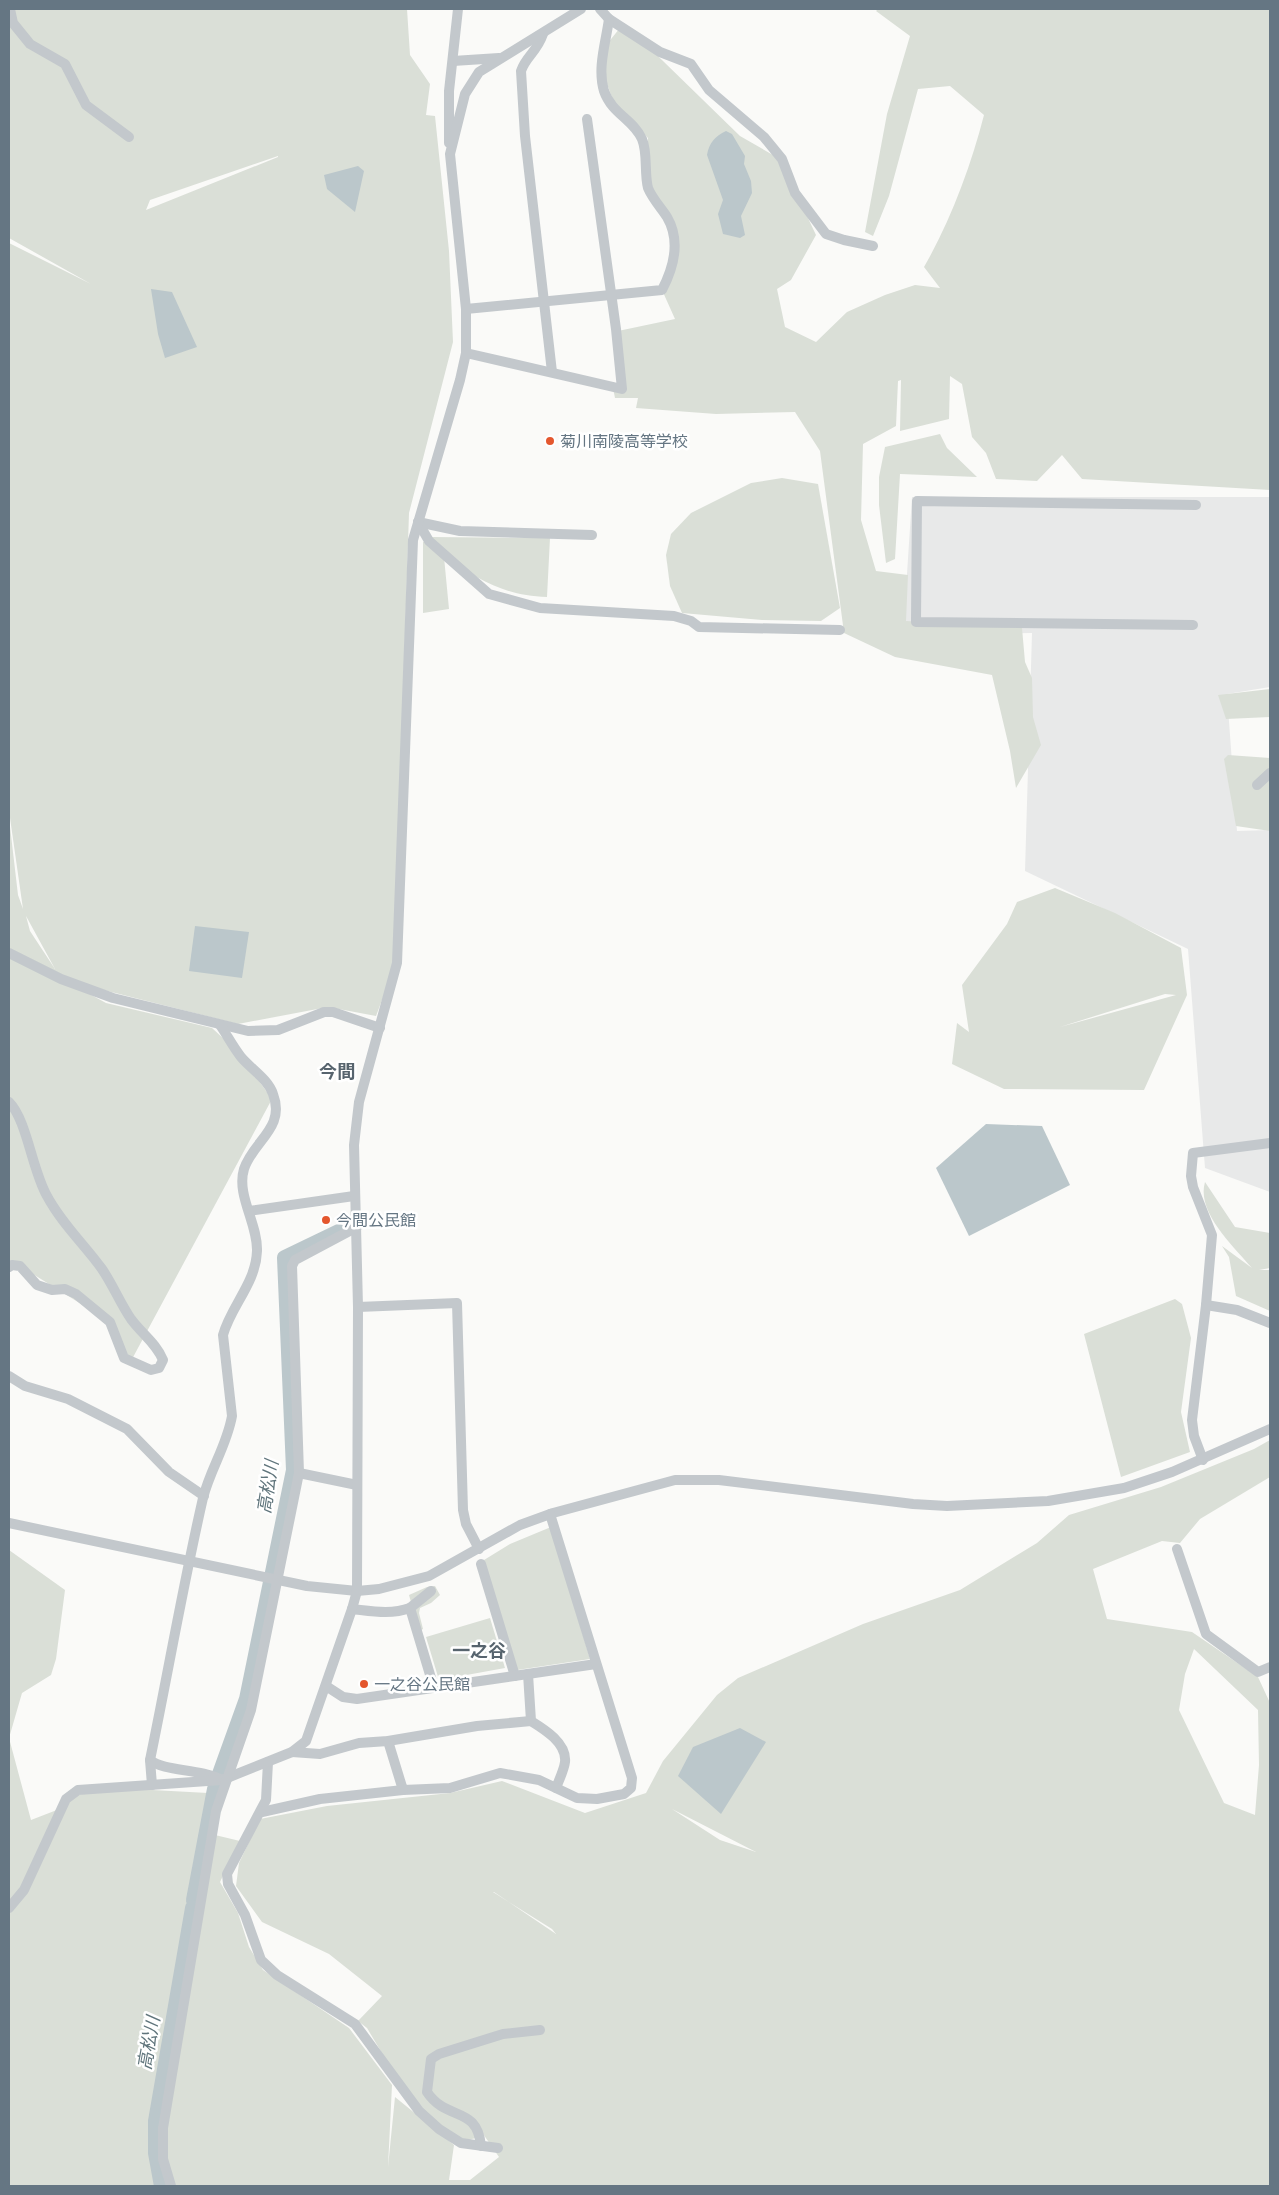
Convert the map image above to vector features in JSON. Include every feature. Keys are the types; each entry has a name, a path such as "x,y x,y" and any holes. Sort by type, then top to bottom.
{"street":[{"path":"10,9 13,23 30,44 65,64 86,104 130,137"},
{"path":"9,1908 24,1890 66,1799 71,1794 88,1788 226,1779 292,1752 306,1741 357,1591 358,1307 357,1227 354,1196 356,1123 397,963 413,540 460,380 466,353 466,308 447,118 458,9"},
{"path":"450,154 465,94 479,72 581,9"},
{"path":"600,9 609,19 660,52 691,64 710,90 764,137 782,158 795,193 826,234 873,246"},
{"path":"466,308 662,290 671,272 675,248 668,220 648,188 642,139 630,123 615,111 604,90 602,78 603,55 609,19"},
{"path":"543,34 538,48 524,64 521,71 525,136 552,372"},
{"path":"452,61 502,58"},
{"path":"466,353 622,389 587,119"},
{"path":"1193,625 916,622 917,501 1196,505"},
{"path":"418,522 460,531 592,535"},
{"path":"418,522 429,541 489,594 540,608 674,616 691,621 698,627 840,630"},
{"path":"1257,785 1270,773"},
{"path":"9,953 61,979 113,998 248,1031 278,1030 324,1012 333,1012 380,1028"},
{"path":"152,1785 150,1760 204,1496 231,1422 231,1400 222,1335 251,1278 255,1265 256,1236 243,1187 243,1174 246,1163 270,1132 276,1118 276,1105 269,1085 240,1055 220,1025"},
{"path":"9,1102 20,1119 35,1173 47,1196 69,1230 102,1270 131,1319 159,1349 163,1360 159,1368 151,1370 138,1366 124,1358 110,1322 76,1294 65,1289 52,1290 37,1285 20,1266 12,1265 9,1267"},
{"path":"1203,1460 1194,1436 1192,1420 1206,1305 1212,1235 1193,1187 1191,1176 1193,1153 1270,1143"},
{"path":"249,1211 354,1196"},
{"path":"171,2186 163,2159 164,2128 216,1811 251,1710 273,1579 299,1473 292,1266 295,1260 357,1227"},
{"path":"358,1307 457,1303 463,1510 466,1524 479,1549"},
{"path":"1206,1305 1238,1310 1270,1323"},
{"path":"9,1376 25,1386 68,1399 128,1429 169,1472 204,1496"},
{"path":"9,1523 273,1579 330,1589 357,1591 397,1586 429,1576 520,1525 550,1514 675,1480 719,1480 913,1504 947,1506 1048,1500 1124,1488 1203,1460 1270,1429"},
{"path":"299,1473 357,1485"},
{"path":"262,1812 320,1799 403,1790 450,1788 500,1773 538,1780 576,1798 597,1799 624,1794 630,1788 632,1778 550,1514"},
{"path":"1177,1549 1206,1634 1258,1672 1270,1667"},
{"path":"481,1564 515,1676"},
{"path":"352,1609 384,1612 401,1611 410,1608 431,1591"},
{"path":"410,1608 434,1688"},
{"path":"326,1686 343,1697 357,1699 596,1664"},
{"path":"528,1674 531,1721"},
{"path":"292,1752 320,1754 359,1742 388,1741 478,1726 531,1721 548,1732 562,1747 565,1760 556,1788"},
{"path":"388,1741 403,1790"},
{"path":"150,1760 157,1766 198,1771 226,1779"},
{"path":"268,1762 266,1800 262,1812 227,1874 228,1884 245,1914 261,1960 277,1975 355,2024 419,2111 439,2129 461,2143 498,2148"},
{"path":"481,2146 480,2131 474,2122 434,2103 427,2092 431,2059 439,2054 502,2034 540,2030"}],"shaded area":[{"path":"9,9 407,9 410,55 430,84 426,115 435,116 449,251 453,342 409,513 394,968 376,1016 328,1007 238,1024 64,980 106,1003 212,1028 237,1051 272,1099 131,1361 110,1322 20,1266 9,1271 9,818 9,243 91,284 9,238","holes":["278,157 146,210 150,200","10,818 23,909 18,895","26,916 55,969 30,931"]},
{"path":"878,9 1270,9 1270,490 1082,479 1062,455 1037,481 996,479 986,453 972,437 962,384 950,376 949,419 900,431 901,380 898,381 896,426 863,444 861,520 876,571 908,575 906,621 1022,628 1025,662 1032,678 1033,717 1041,745 1016,788 1010,751 992,675 895,657 844,633 820,451 795,412 716,414 636,408 638,398 615,398 613,388 621,387 618,331 675,319 662,290 676,251 667,218 646,177 648,138 614,103 603,73 607,44 624,23 740,136 780,159 816,235 791,280 777,289 785,327 816,342 847,312 885,295 915,285 940,288 924,267 943,231 959,193 984,115 950,86 918,89 889,196 873,236 865,232 887,114 910,36 876,11"},
{"path":"726,131 732,134 745,156 744,164 751,181 752,193 741,216 745,235 740,238 723,234 718,214 723,200 707,155 713,140"},
{"path":"358,166 364,171 355,212 327,189 324,175"},
{"path":"151,289 172,292 197,347 165,358 158,334"},
{"path":"940,434 947,448 977,477 900,474 895,559 886,563 879,505 879,477 885,447"},
{"path":"782,478 818,484 840,608 821,621 762,620 682,613 670,586 666,555 671,534 691,513 751,483"},
{"path":"912,497 1270,497 1270,687 1227,694 1237,831 1270,830 1270,1192 1205,1168 1188,949 1025,871 1032,633 903,635"},
{"path":"431,537 550,538 547,597 518,593 492,585 444,557 449,609 423,613 423,542 429,541"},
{"path":"1270,689 1270,717 1226,719 1218,695"},
{"path":"1228,755 1270,758 1270,831 1236,826 1224,759"},
{"path":"1055,888 1115,913 1181,948 1187,995 1144,1090 1004,1089 952,1064 957,1023 969,1032 962,985 1007,924 1017,902","holes":["1165,994 1176,995 1060,1027"]},
{"path":"195,926 249,932 242,978 189,971"},
{"path":"986,1124 1042,1126 1070,1185 969,1236 936,1168"},
{"path":"1205,1182 1235,1227 1270,1233 1270,1268 1259,1270 1270,1270 1270,1311 1236,1296 1229,1257 1222,1246 1252,1268 1211,1217 1206,1205"},
{"path":"1175,1299 1182,1304 1191,1338 1181,1412 1190,1452 1121,1477 1084,1334"},
{"path":"1270,1440 1270,1477 1200,1519 1180,1543 1162,1541 1093,1569 1107,1619 1192,1632 1258,1677 1270,1703 1270,2186 9,2186 9,1738 31,1820 62,1808 77,1795 92,1792 134,1789 208,1793 192,1870 195,1940 215,1835 240,1841 220,1882 238,1913 249,1947 263,1970 349,2028 392,2085 388,2167 395,2097 454,2145 449,2180 470,2180 499,2157 479,2128 476,2138 460,2142 407,2095 367,2028 358,2021 382,1996 329,1954 262,1922 236,1886 239,1863 260,1819 327,1806 450,1793 502,1781 585,1813 646,1793 663,1761 717,1695 738,1678 863,1624 960,1590 1037,1543 1069,1515 1161,1487 1254,1449","holes":["1194,1649 1258,1710 1259,1765 1255,1815 1224,1803 1179,1710 1185,1674","672,1809 756,1852 720,1840","506,1900 552,1929 556,1934"]},
{"path":"551,1527 590,1659 517,1670 484,1560 510,1544"},
{"path":"9,1550 65,1590 56,1659 51,1675 22,1693 9,1738"},
{"path":"435,1586 440,1595 431,1603 420,1608 419,1613 423,1629 419,1631 409,1595 427,1587"},
{"path":"490,1618 505,1668 439,1680 426,1637"},
{"path":"740,1728 766,1742 721,1814 678,1776 693,1747"}],"waterway":[{"name":"高松川","path":"220,1774 247,1699 294,1470 285,1258 339,1232"},
{"name":"高松川","path":"194,1900 215,1789"},
{"name":"高松川","path":"162,2186 156,2153 156,2121 193,1908"}],"place":[{"name":"菊川南陵高等学校","path":"550,441"},
{"name":"今間公民館","path":"326,1220"},
{"name":"一之谷公民館","path":"364,1684"}],"district":[{"name":"今間","path":"337,1072"},
{"name":"一之谷","path":"479,1651"}]}
